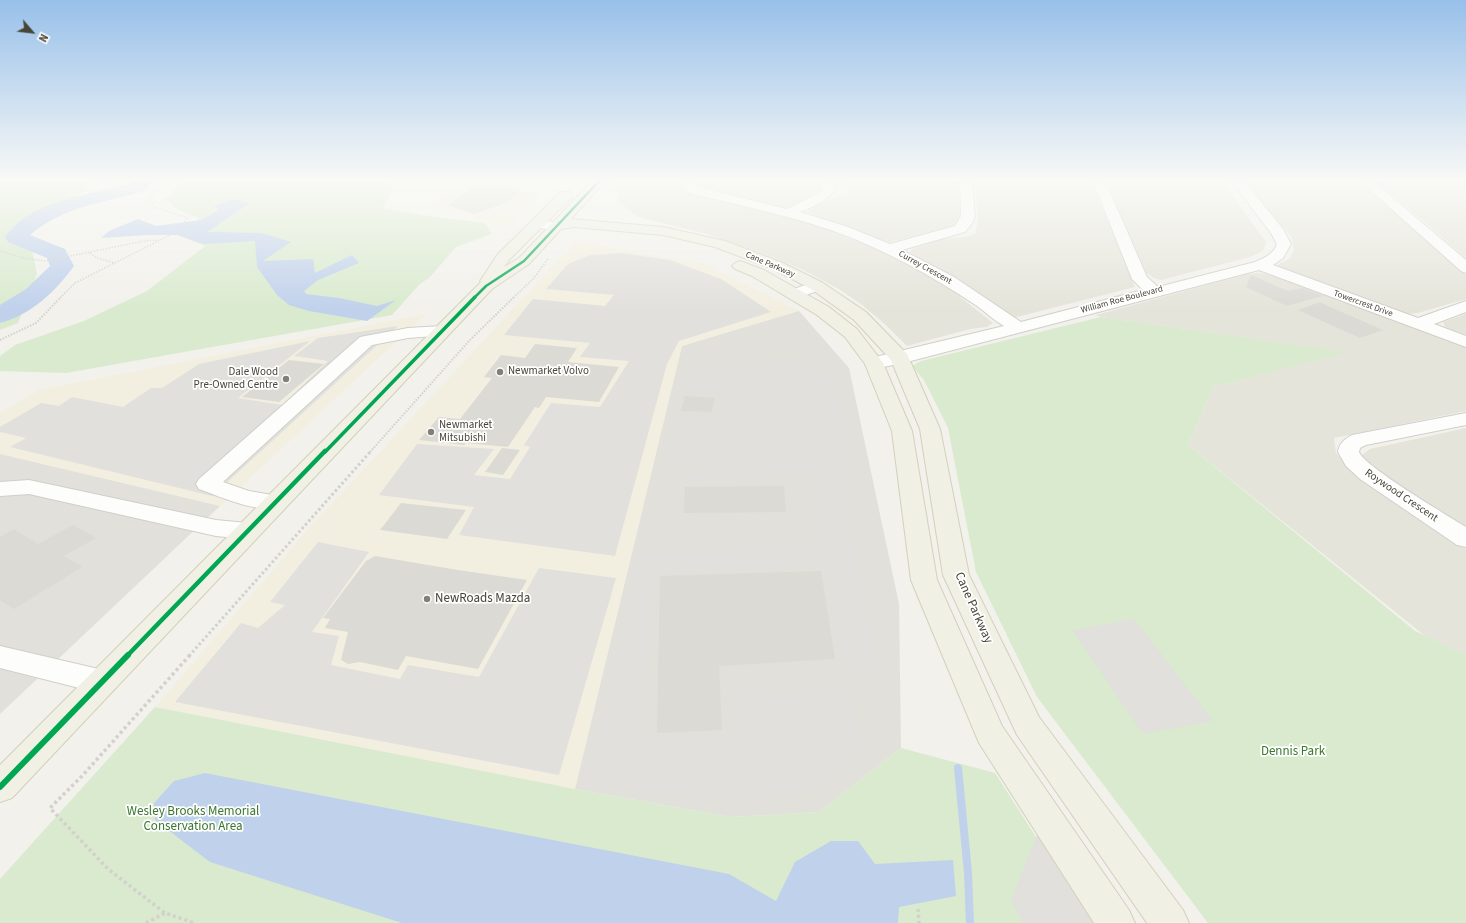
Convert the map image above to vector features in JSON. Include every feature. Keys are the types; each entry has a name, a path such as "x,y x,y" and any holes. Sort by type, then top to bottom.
{"main road":[{"path":"486,286 503,257 536,224"},
{"name":"Cane Parkway","path":"557,226 568,224"},
{"name":"Cane Parkway","path":"586,224 663,231 720,244 778,266 817,286 860,316 930,429 956,575 1028,726 1170,923"},
{"path":"0,787 104,682 247,531 486,286 524,260 557,226"},
{"name":"Cane Parkway","path":"557,226 568,230 651,238 687,247 728,260 758,273 823,311 887,360 902,430 924,580 990,734 1116,923"}],"street":[{"name":"Cane Parkway","path":"537,224 557,226"},
{"name":"Currey Crescent","path":"824,224 843,230 889,249 966,292 1018,328"},
{"path":"889,249 960,229 964,224"},
{"path":"1117,224 1140,279 1154,292"},
{"name":"William Roe Boulevard","path":"887,360 1018,328 1260,265 1272,260 1281,252 1284,244 1278,232 1272,224"},
{"path":"1416,224 1466,268"},
{"name":"Towercrest Drive","path":"1260,265 1466,342"},
{"name":"Cane Parkway","path":"794,294 817,286"},
{"path":"1419,324 1466,306"},
{"path":"276,502 246,498 207,484 366,341 408,333 442,331"},
{"name":"Roywood Crescent","path":"1466,419 1360,440 1351,443 1348,448 1348,453 1355,464 1466,539"},
{"path":"0,489 30,487 216,528 247,531"},
{"path":"0,657 52,671 104,682"}],"path":[{"path":"0,340 36,323 75,282 174,233 182,224"},
{"path":"0,251 10,252 35,262 144,241 160,240"},
{"path":"90,252 97,258 115,263"},
{"path":"194,923 165,913 108,869 50,808 83,775 469,341 533,280 549,257"},
{"path":"918,909 919,923"},
{"path":"146,923 165,913"}],"shaded area":[{"path":"491,224 511,224 506,229"},
{"path":"667,224 812,224 872,248 911,266 954,292 993,323 987,327 970,329 907,346 887,326 861,304 839,289 801,269 775,258 707,234"},
{"path":"839,224 955,224 932,232 889,242"},
{"path":"977,224 1109,224 1135,287 1013,318 953,277 910,253 912,249 943,239 965,237 975,234"},
{"path":"1125,224 1253,224 1266,242 1263,251 1250,257 1161,280 1154,278 1147,273"},
{"path":"1280,224 1408,224 1466,275 1466,299 1418,313 1408,314 1277,265 1289,259 1294,251 1292,238"},
{"path":"1427,224 1466,224 1466,258"},
{"path":"576,241 704,264 799,311 682,346 575,789 155,707 309,528"},
{"path":"621,253 670,260 721,279 771,312 679,341 667,364 615,556 459,535 474,507 379,495 417,444 494,449 474,475 510,479 530,447 524,445 551,403 600,407 629,361 580,357 590,343 504,335 533,299 605,306 614,295 546,289 568,264 590,255"},
{"path":"1260,273 1276,276 1466,347 1466,411 1334,438 1336,453 1354,474 1450,541 1466,549 1466,655 1425,636 1188,445 1213,387 1347,352 1101,317 1096,315 1248,274"},
{"path":"799,311 849,368 899,604 901,748 819,812 731,817 575,789 682,346"},
{"path":"426,314 220,506 0,454 0,413 39,390"},
{"path":"1466,314 1466,335 1446,328 1443,322"},
{"path":"398,326 212,496 10,447 26,438 0,432 0,427 41,403 59,406 72,397 123,407 151,388 162,388 199,364 310,341 238,398 282,405 328,361 294,356 318,338"},
{"path":"801,362 800,366 805,370 806,376 830,375 843,411 850,524 878,666 842,669 826,565 652,573 641,741 737,734 732,684 758,682 760,698 848,686 863,753 835,762 836,785 730,802 585,782 637,554 815,545 820,471 757,473 757,480 682,484 684,470 711,468 712,460 665,461 671,414 718,414 717,392 683,392 685,371 702,371 704,365"},
{"path":"1466,428 1466,530 1376,471 1361,456 1370,449"},
{"path":"0,454 220,506 0,714"},
{"path":"318,542 369,552 312,632 339,636 331,665 400,679 408,665 479,677 539,568 616,578 559,775 175,702 241,623 258,628 285,605 270,602"},
{"path":"1134,619 1213,721 1143,734 1072,630"},
{"path":"1039,830 1099,923 1023,923 1011,900"}],"green space":[{"path":"0,224 30,224 27,226 37,274 18,323 0,330"},
{"path":"194,224 486,224 492,234 456,247 430,277 420,284 392,315 66,373 0,371 0,356 15,345 84,321 147,291 205,246 183,237"},
{"name":"Dennis Park","path":"1101,317 1349,352 1213,387 1188,445 1415,631 1466,655 1466,923 1208,923 1037,697 976,572 948,428 924,380 912,366 921,361"},
{"name":"Wesley Brooks Memorial Conservation Area","path":"155,707 575,789 731,817 819,812 901,748 995,773 1091,923 0,923 0,879"}],"water":[{"path":"126,224 151,224 156,226 170,224 219,224 207,232 261,233 291,242 263,261 313,259 315,273 352,255 359,263 318,280 304,291 306,294 339,298 377,306 396,300 367,321 309,311 289,305 277,295 257,267 255,241 204,244 177,235 101,238 109,231"},
{"path":"205,773 729,874 776,901 795,862 831,841 858,841 875,864 953,860 956,896 899,907 898,923 402,923 210,862 155,820 154,803 174,781"}],"building":[{"path":"1251,275 1288,291 1302,288 1323,296 1287,306 1246,287"},
{"path":"1320,302 1383,330 1360,338 1298,310"},
{"path":"535,344 577,348 568,362 619,367 599,402 546,397 539,408 535,407 508,447 466,443 464,445 419,440 439,417 460,419 492,378 484,377 501,355 525,358"},
{"path":"289,360 324,364 279,402 242,397"},
{"path":"685,396 715,398 711,412 681,411"},
{"path":"502,448 520,450 503,475 485,472"},
{"path":"784,486 786,512 684,513 685,487"},
{"path":"401,503 466,510 447,539 380,530"},
{"path":"73,525 96,538 64,556 82,567 14,609 0,600 0,537 14,529 38,544"},
{"name":"NewRoads Mazda","path":"375,556 527,580 478,669 406,656 398,670 360,662 348,664 341,660 348,632 325,628 330,619 323,618 366,561"},
{"path":"821,571 835,659 719,666 722,730 657,733 660,576"}],"waterway":[{"path":"0,315 18,306 34,295 56,274 62,266 57,254 16,237 30,224"},
{"path":"958,768 968,873 970,923"}],"transit line":[{"path":"0,787 486,286 524,261 559,224"}],"place":[{"name":"Newmarket Volvo","path":"500,372"},
{"name":"Dale Wood Pre-Owned Centre","path":"286,379"},
{"name":"Newmarket Mitsubishi","path":"431,432"},
{"name":"NewRoads Mazda","path":"427,599"}]}
